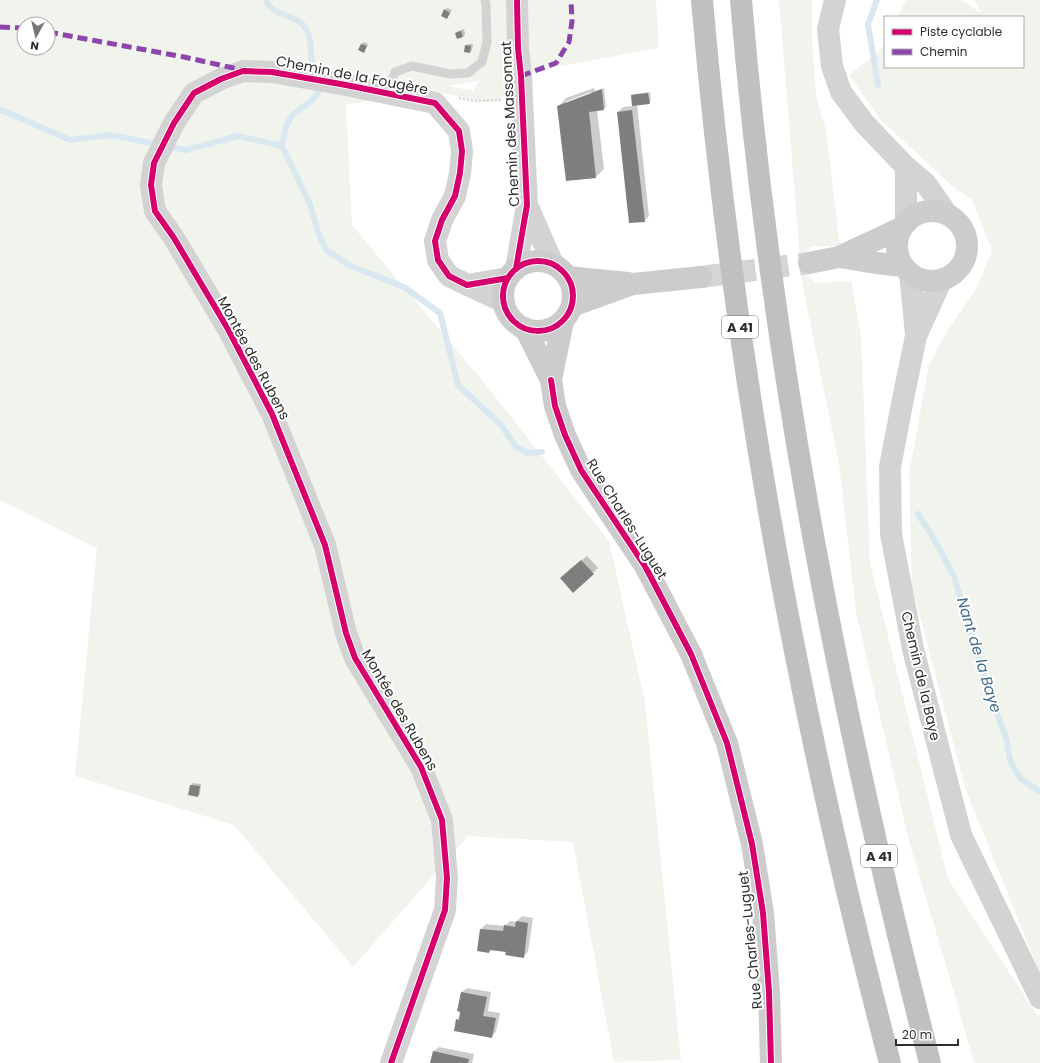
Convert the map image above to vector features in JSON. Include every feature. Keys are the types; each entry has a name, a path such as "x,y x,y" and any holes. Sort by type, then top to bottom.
{"highway":[{"name":"A 41","path":"702,0 740,332 777,560 794,652 823,790 852,915 890,1063"},
{"name":"A 41","path":"741,0 760,186 795,440 833,648 859,768 899,942 930,1063"}],"main road":[{"path":"926,211 947,214 962,228 965,234 967,245 965,256 960,266 952,274 942,279 931,281 918,278 906,269 897,251 897,239 909,219 917,214 926,211"},
{"path":"809,263 839,257 904,226"},
{"path":"839,257 906,269"},
{"path":"633,284 567,314 553,327 542,331 525,328 513,320 506,308 503,294 512,274 521,265 534,261 547,262 561,271 633,284 701,277"},
{"path":"561,271 573,292 567,314"},
{"name":"Rue Charles-Luguet","path":"551,380 567,314"},
{"name":"Rue Charles-Luguet","path":"525,328 551,380 554,406 581,470 645,566 691,654 727,744 752,844 763,913 769,992 771,1063"}],"street":[{"name":"Chemin des Massonnat","path":"512,274 527,206 521,76 518,48 517,0"},
{"path":"835,0 828,29 832,66 841,92 864,123 906,167 926,184 947,214"},
{"name":"Chemin de la Fougère","path":"154,163 174,123 194,93 221,79 243,70 272,72 435,103 459,131 462,151 460,173 455,196 442,220 435,241 438,260 449,276 504,302"},
{"name":"Montée des Rubens","path":"154,163 151,185 155,211 174,238 228,329 272,414 325,545 346,633 355,658 421,767 442,820 447,878 445,910 391,1063"},
{"path":"904,226 906,167"},
{"name":"Chemin des Massonnat","path":"527,206 561,271"},
{"name":"Chemin de la Baye","path":"906,269 916,336"},
{"path":"467,285 512,274"},
{"name":"Chemin de la Baye","path":"942,279 916,336 890,467 891,534 913,648 961,835 1040,998"}],"lane":[{"path":"387,93 395,72 412,66 450,74 468,73 482,62 487,42 485,0"}],"path":[{"path":"435,103 442,96 476,101 507,100"}],"shaded area":[{"path":"0,0 656,0 659,48 511,75 511,85 500,101 484,101 424,90 346,105 352,225 486,385 609,541 645,702 681,1060 614,1062 573,842 468,836 353,967 234,825 75,776 97,548 0,500","holes":["480,80 473,91 448,86"]},
{"path":"779,0 812,0 812,37 816,96 826,130 840,246 811,246 803,259 805,274 816,283 851,281 861,335 870,563 948,879 1039,1018 1040,1012 1040,1063 974,1063 909,841 856,612 839,464 802,283"},
{"path":"906,0 962,0 981,13 974,0 1040,0 1040,974 965,788 912,586 909,473 929,365 947,331 976,289 992,251 972,200 953,187 881,120 849,75 880,51 884,43 884,68 1024,68 1024,16 898,16"}],"building":[{"path":"444,9 450,13 447,19 441,16"},
{"path":"461,31 463,37 457,39 455,33"},
{"path":"361,44 367,46 364,53 358,50"},
{"path":"465,45 471,46 470,53 464,52"},
{"path":"602,89 604,110 589,112 596,178 566,181 557,106"},
{"path":"648,93 650,104 632,106 631,95"},
{"path":"632,110 645,222 629,223 617,112"},
{"path":"581,560 594,574 573,593 560,578"},
{"path":"190,785 200,786 198,797 188,795"},
{"path":"516,921 528,923 524,958 505,955 506,952 490,950 489,953 477,951 480,929 503,931 504,925 515,927"},
{"path":"461,992 487,997 483,1016 496,1018 492,1038 454,1031 456,1019 459,1020 460,1012 457,1011"},
{"path":"433,1051 469,1059 468,1063 430,1063"}],"waterway":[{"path":"266,0 273,9 295,19 304,26 309,37 312,63 316,74"},
{"path":"877,0 868,24 878,85"},
{"path":"282,146 285,130 290,119 296,112 317,95 321,84"},
{"name":"Nant de la Baye","path":"0,111 2,110 70,140 111,135 186,150 238,136 282,146 310,204 318,232 326,250 351,266 404,287 440,313 458,385 501,425 516,447 528,453 542,452"},
{"name":"Nant de la Baye","path":"918,514 954,576 987,686 1006,738 1010,759 1021,779 1040,792"}],"tunnel":[{"path":"701,277 809,263"}],"marked path":[{"path":"521,76 556,63 569,42 572,21 571,0"},
{"path":"0,27 16,28"},
{"path":"56,33 184,57 242,70"}],"cycle path":[{"path":"516,269 527,205 521,76 518,48 517,0"},
{"path":"391,1063 445,910 447,878 442,820 421,767 355,658 346,633 325,545 272,414 228,329 174,238 155,211 151,185 154,163 174,123 194,93 221,79 243,71 272,72 435,103 459,131 462,151 460,173 455,196 442,220 435,241 438,260 449,276 467,285 508,278"},
{"path":"538,261 551,264 563,271 570,283 573,296 570,309 563,321 551,328 538,331 525,328 513,321 506,309 503,296 506,283 513,271 525,264 538,261"},
{"path":"551,380 555,406 565,435 581,470 645,566 691,654 727,743 752,844 763,913 769,992 771,1063"}]}
